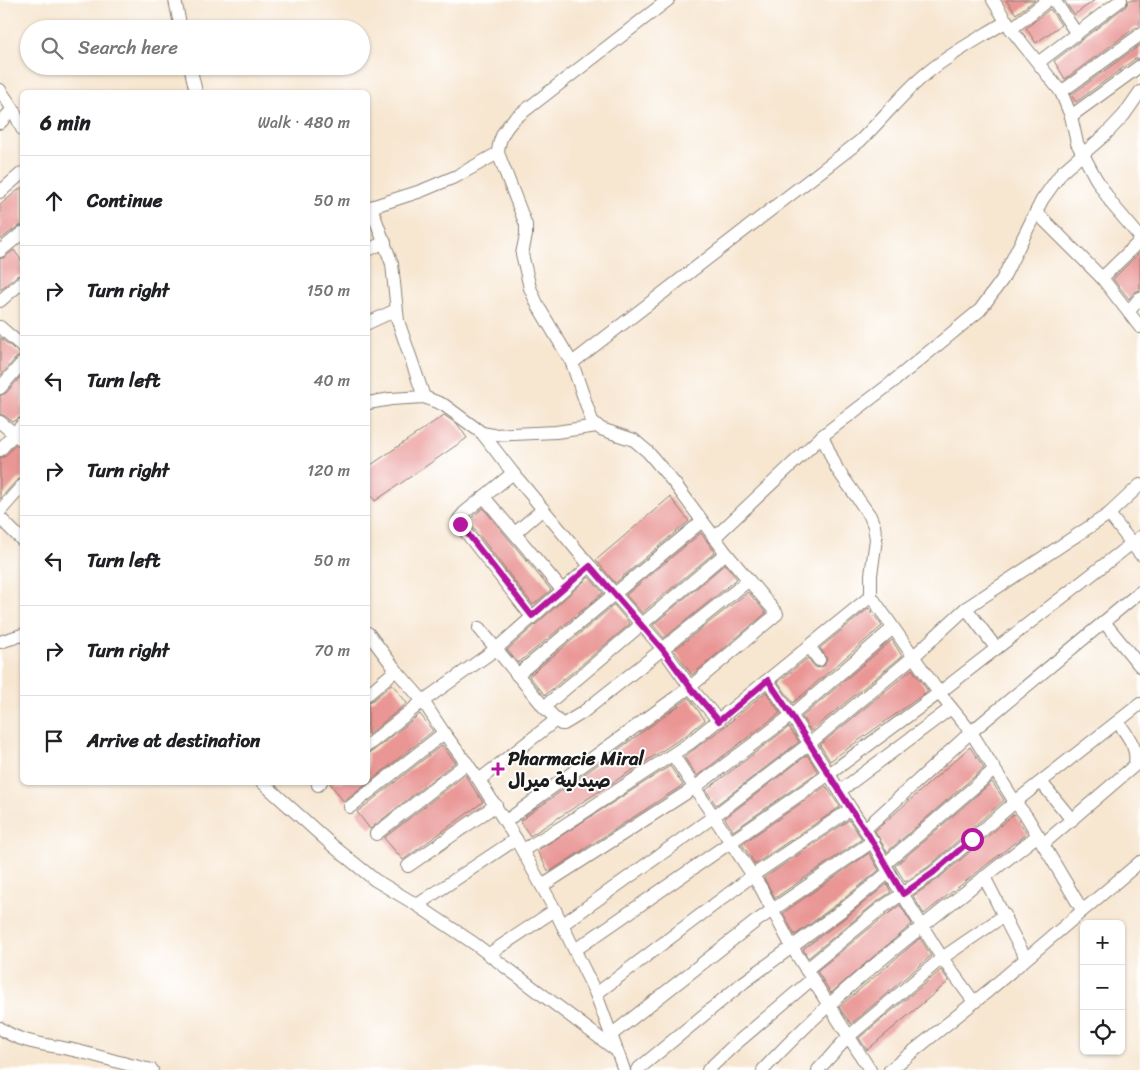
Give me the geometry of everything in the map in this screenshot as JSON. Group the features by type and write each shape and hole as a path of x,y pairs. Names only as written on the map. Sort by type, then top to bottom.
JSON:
{"street":[{"path":"175,0 179,20"},
{"path":"506,821 690,687 777,614 701,522 675,484 641,445 626,437 606,432 597,426 589,414 572,363 538,306 530,288 522,254 526,225 498,153 498,144 502,133 514,119 668,0"},
{"path":"993,0 1009,25 1061,92 1071,116 1075,136 1082,153 1112,204 1140,239 1102,278"},
{"path":"572,363 860,142 909,89 928,72 1048,0"},
{"path":"1054,0 1078,34"},
{"path":"1039,62 1121,0"},
{"path":"1061,92 1140,35"},
{"path":"1071,116 1140,66"},
{"path":"192,75 196,90"},
{"path":"0,90 13,109 20,125"},
{"path":"714,538 822,436 980,310 1002,280 1042,200 1062,172 1106,134 1124,115 1140,92"},
{"path":"0,123 13,109"},
{"path":"370,207 421,191 457,176 498,153"},
{"path":"0,192 20,175"},
{"path":"370,209 385,242 392,264 398,321 424,397"},
{"path":"1036,212 1102,278 1140,326"},
{"path":"0,251 20,235"},
{"path":"370,249 385,242"},
{"path":"0,301 20,284"},
{"path":"1129,312 1140,298"},
{"path":"370,321 396,310"},
{"path":"1,329 20,341"},
{"path":"0,388 20,366"},
{"path":"370,403 424,397 444,405 482,433 590,566 663,650 690,687 719,721"},
{"path":"0,422 20,433 0,450"},
{"path":"482,433 493,435 556,432 597,426"},
{"path":"822,436 837,469 862,504 874,526 876,539 871,575 871,596 939,693 971,732 1015,802 1027,817 1082,910"},
{"path":"513,473 464,513 458,522 532,616"},
{"path":"563,924 713,817 810,744 913,657 966,608 1109,514 1140,485"},
{"path":"0,511 20,488"},
{"path":"484,497 562,590"},
{"path":"515,533 543,509"},
{"path":"575,950 829,774 1137,545 1109,514"},
{"path":"0,518 20,538"},
{"path":"517,675 701,522"},
{"path":"544,707 726,553"},
{"path":"370,743 423,701 496,649 590,566"},
{"path":"479,628 544,707 560,724 564,724 582,713 748,581"},
{"path":"865,829 971,732 1140,592"},
{"path":"523,850 673,755 719,721 871,596"},
{"path":"966,608 996,648"},
{"path":"1104,622 1140,666"},
{"path":"542,886 694,788 792,715 893,628"},
{"path":"0,642 20,636"},
{"path":"809,646 819,660"},
{"path":"372,648 396,670 423,701 506,821 563,924 596,994 624,1070"},
{"path":"370,692 396,670"},
{"path":"768,680 865,829 942,958 974,1002"},
{"path":"708,1070 868,918 933,873 1015,802 1140,704"},
{"path":"840,791 951,708"},
{"path":"479,780 556,720"},
{"path":"762,1070 828,1005 922,926 984,878 1072,820 1131,770 1136,763 1137,755 1134,746 1118,722"},
{"path":"350,807 444,733"},
{"path":"673,755 752,876 792,947 870,1070"},
{"path":"376,834 467,763"},
{"path":"637,1070 744,982 867,891 887,868 994,770"},
{"path":"1041,782 1072,820"},
{"path":"265,785 351,862 375,880 417,905 489,954 617,1051"},
{"path":"408,866 496,805"},
{"path":"596,994 752,876 851,809"},
{"path":"417,905 516,839"},
{"path":"611,1035 704,962 872,841"},
{"path":"890,1070 1140,862"},
{"path":"984,878 1026,958"},
{"path":"489,954 555,910"},
{"path":"818,1070 848,1038 942,958 1005,916"},
{"path":"0,1028 21,1040 72,1049 152,1070"}],"building":[{"path":"1006,0 1035,0 1016,14"},
{"path":"1064,0 1095,0 1074,15"},
{"path":"1129,0 1140,0 1140,27 1135,28 1065,79 1054,61 1126,6"},
{"path":"1050,9 1061,25 1036,43 1026,28"},
{"path":"1140,45 1140,58 1135,59 1076,102 1071,95"},
{"path":"20,189 20,226 0,240 0,205"},
{"path":"14,250 20,258 20,275 0,290 0,259"},
{"path":"1140,252 1140,290 1134,292 1129,299 1113,279"},
{"path":"0,338 20,353 20,356 0,376"},
{"path":"20,377 20,418 13,422 0,414 0,396 6,393"},
{"path":"444,415 458,425 467,438 375,501 370,493 370,466"},
{"path":"15,445 20,447 20,479 0,499 0,458 6,456"},
{"path":"670,497 689,521 615,583 596,560"},
{"path":"483,508 551,590 533,605 468,521"},
{"path":"701,533 715,552 642,613 626,595"},
{"path":"725,564 737,579 664,638 653,625"},
{"path":"589,577 603,593 518,663 507,650"},
{"path":"748,592 766,613 692,675 674,650"},
{"path":"614,605 630,624 545,695 529,676"},
{"path":"869,608 882,626 793,703 778,682 808,658 815,667 824,666 827,659 820,648"},
{"path":"892,640 902,656 811,731 802,717"},
{"path":"912,669 928,691 830,761 820,745"},
{"path":"392,684 407,703 370,733 370,701"},
{"path":"766,692 780,713 697,776 684,757"},
{"path":"689,698 705,720 685,736 530,836 520,821"},
{"path":"420,714 433,731 370,781 370,752"},
{"path":"789,727 799,742 716,805 706,790"},
{"path":"442,745 455,762 370,829 357,812"},
{"path":"970,747 984,768 887,852 875,831"},
{"path":"807,755 818,772 733,831 725,818"},
{"path":"670,766 683,785 549,872 537,851"},
{"path":"465,775 483,802 403,860 384,838"},
{"path":"992,782 1004,800 928,867 905,882 895,866"},
{"path":"331,785 365,785 344,802"},
{"path":"826,786 840,807 755,864 742,844"},
{"path":"1014,814 1027,833 924,914 913,896 938,879"},
{"path":"849,820 862,839 775,898 764,878"},
{"path":"869,853 879,870 795,935 783,913"},
{"path":"887,884 891,892 808,958 803,949"},
{"path":"900,905 912,924 831,993 817,971"},
{"path":"920,938 931,956 851,1024 839,1007"},
{"path":"941,970 949,981 867,1050 859,1038"}],"place":[{"name":"Pharmacie Miral صيدلية ميرال","path":"498,769"}],"route":[{"path":"460,524 532,616 590,566 663,650 690,687 719,721 768,680 868,834 903,894 933,873 972,839"}]}
